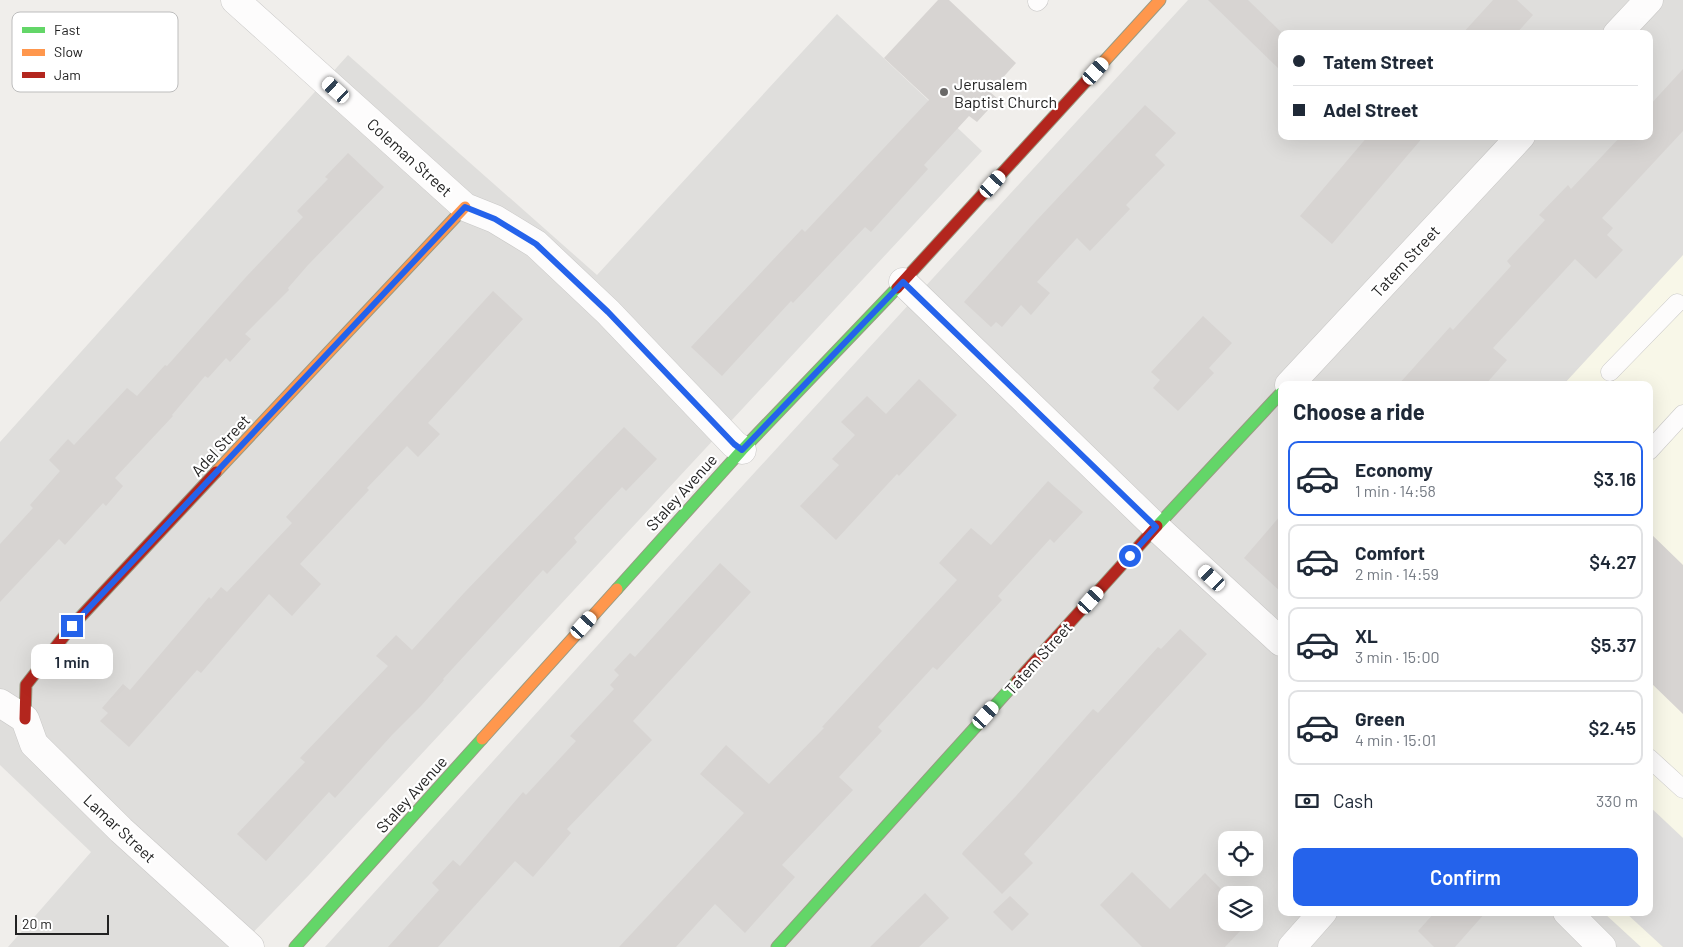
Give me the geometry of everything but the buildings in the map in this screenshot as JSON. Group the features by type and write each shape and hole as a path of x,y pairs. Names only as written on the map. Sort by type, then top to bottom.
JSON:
{"street":[{"name":"Coleman Street","path":"235,0 465,207 495,219 536,244 608,312 734,444 742,450"},
{"name":"Staley Avenue","path":"295,947 742,450 903,282 1160,0"},
{"path":"1621,30 1649,0"},
{"name":"Tatem Street","path":"1293,381 1517,140"},
{"name":"Adel Street","path":"25,719 26,685 72,626 465,207"},
{"path":"903,282 1156,527 1278,639"},
{"name":"Tatem Street","path":"777,947 1156,527 1278,396"},
{"path":"0,703 25,719"},
{"name":"Lamar Street","path":"25,719 34,744 121,830 250,947"},
{"path":"1292,947 1319,916"},
{"path":"1571,916 1602,947"}],"lane":[{"path":"1610,372 1677,303"},
{"path":"1653,446 1683,414"},
{"path":"1653,762 1683,790"}],"shaded area":[{"path":"1188,0 1683,0 1683,947 325,947 701,531"},
{"path":"837,14 982,151 309,875 239,947 8,947 91,852 0,765 0,442 348,55 597,275"},
{"path":"1683,255 1683,947 1641,947 1607,916 1653,916 1653,381 1567,381"},
{"path":"1653,810 1683,838 1683,947 1663,947 1629,916 1653,916"}],"traffic: fast":[{"path":"617,589 742,450 897,288"},
{"path":"1157,526 1278,396"},
{"path":"777,947 1017,681"},
{"path":"295,947 482,739"}],"traffic: slow":[{"path":"1099,67 1160,0"},
{"path":"216,472 465,207"},
{"path":"482,739 617,589"}],"traffic: jam":[{"path":"897,288 1099,67"},
{"path":"25,719 26,685 72,626 216,472"},
{"path":"1017,681 1157,526"}],"place":[{"name":"Jerusalem Baptist Church","path":"944,92"}],"route":[{"path":"72,626 465,207 495,219 536,244 608,312 734,444 742,450 903,282 1156,527 1130,556"}]}
